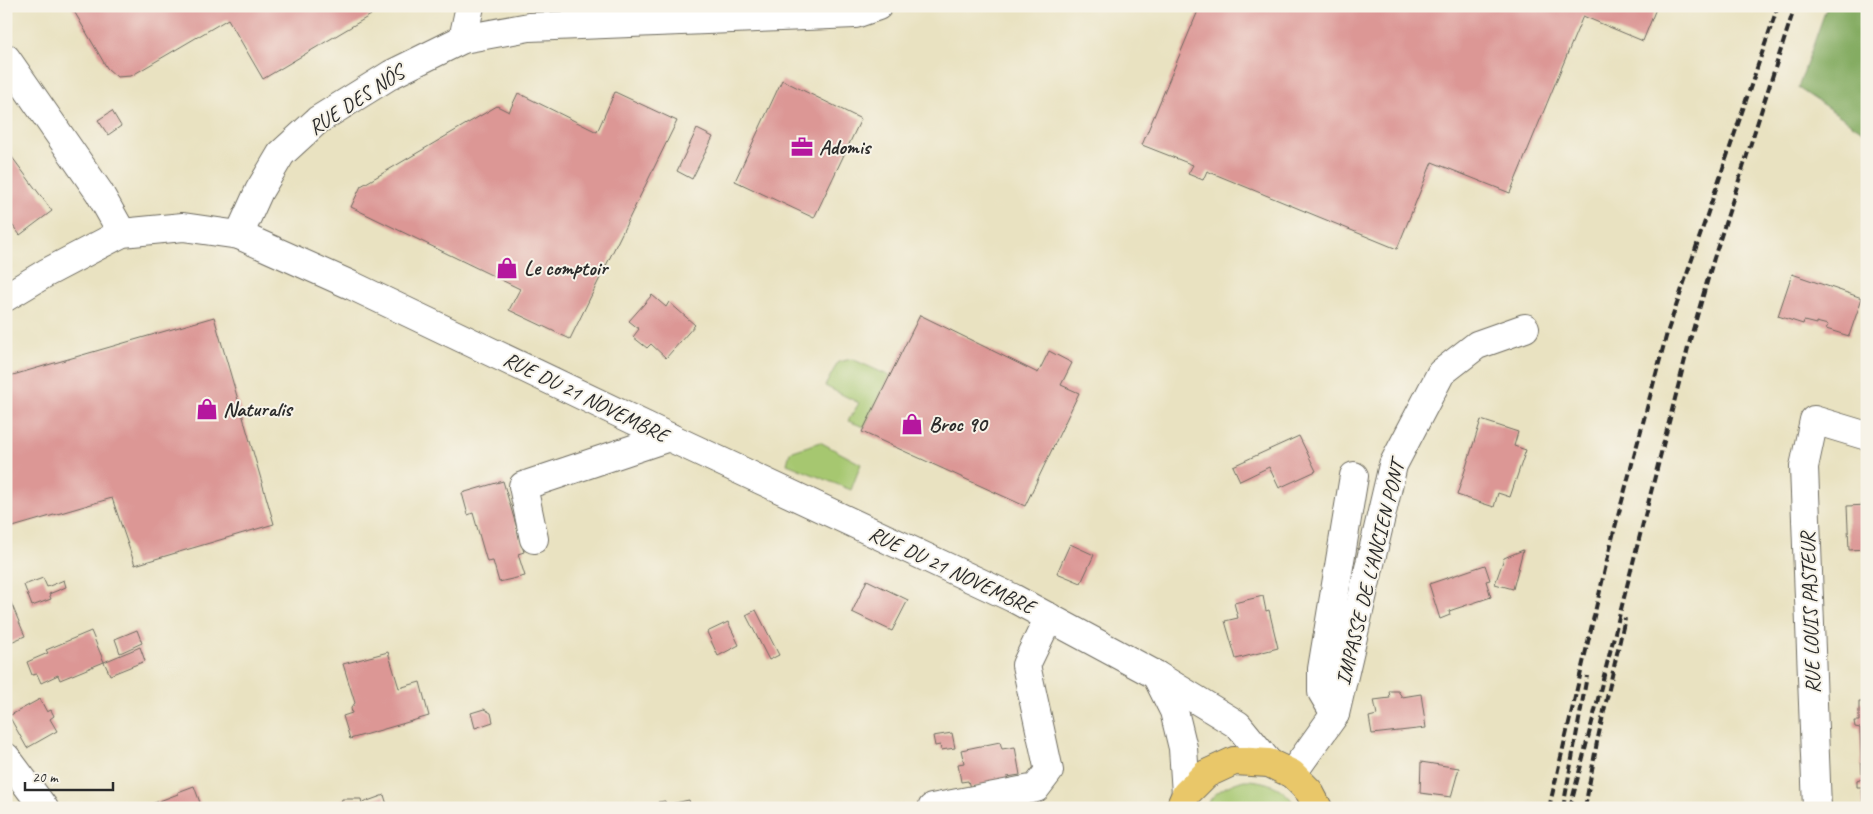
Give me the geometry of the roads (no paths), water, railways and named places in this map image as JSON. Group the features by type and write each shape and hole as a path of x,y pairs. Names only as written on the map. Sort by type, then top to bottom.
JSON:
{"main road":[{"path":"1183,801 1206,774 1234,761 1281,768 1310,791 1318,808"}],"street":[{"path":"463,39 470,6"},
{"name":"RUE DES NÔS","path":"240,234 259,191 282,154 318,120 392,74 463,39 529,27 855,14 878,6"},
{"path":"6,58 99,192 122,233"},
{"name":"RUE DU 21 NOVEMBRE","path":"6,297 46,273 122,233 183,226 240,234 1013,598 1156,674 1238,725 1281,768"},
{"name":"IMPASSE DE L'ANCIEN PONT","path":"1281,768 1335,714 1393,465 1441,373 1477,345 1525,328"},
{"name":"RUE LOUIS PASTEUR","path":"1817,808 1804,467 1814,420 1867,436"},
{"path":"534,539 523,486 669,437"},
{"path":"1335,714 1322,692 1322,669 1354,476"},
{"path":"932,808 1036,788 1049,771 1026,665 1049,617"},
{"path":"1156,674 1174,711 1183,748 1183,801"},
{"path":"6,756 44,808"}],"railway":[{"path":"1549,808 1614,531 1667,333 1778,6"},
{"path":"1570,808 1690,340 1714,258 1795,6"},
{"path":"1585,808 1597,742 1625,618"},
{"path":"1563,808 1587,676"}],"place":[{"name":"Adomis","path":"802,147"},
{"name":"Le comptoir","path":"507,268"},
{"name":"Naturalis","path":"207,409"},
{"name":"Broc 90","path":"912,424"}]}
